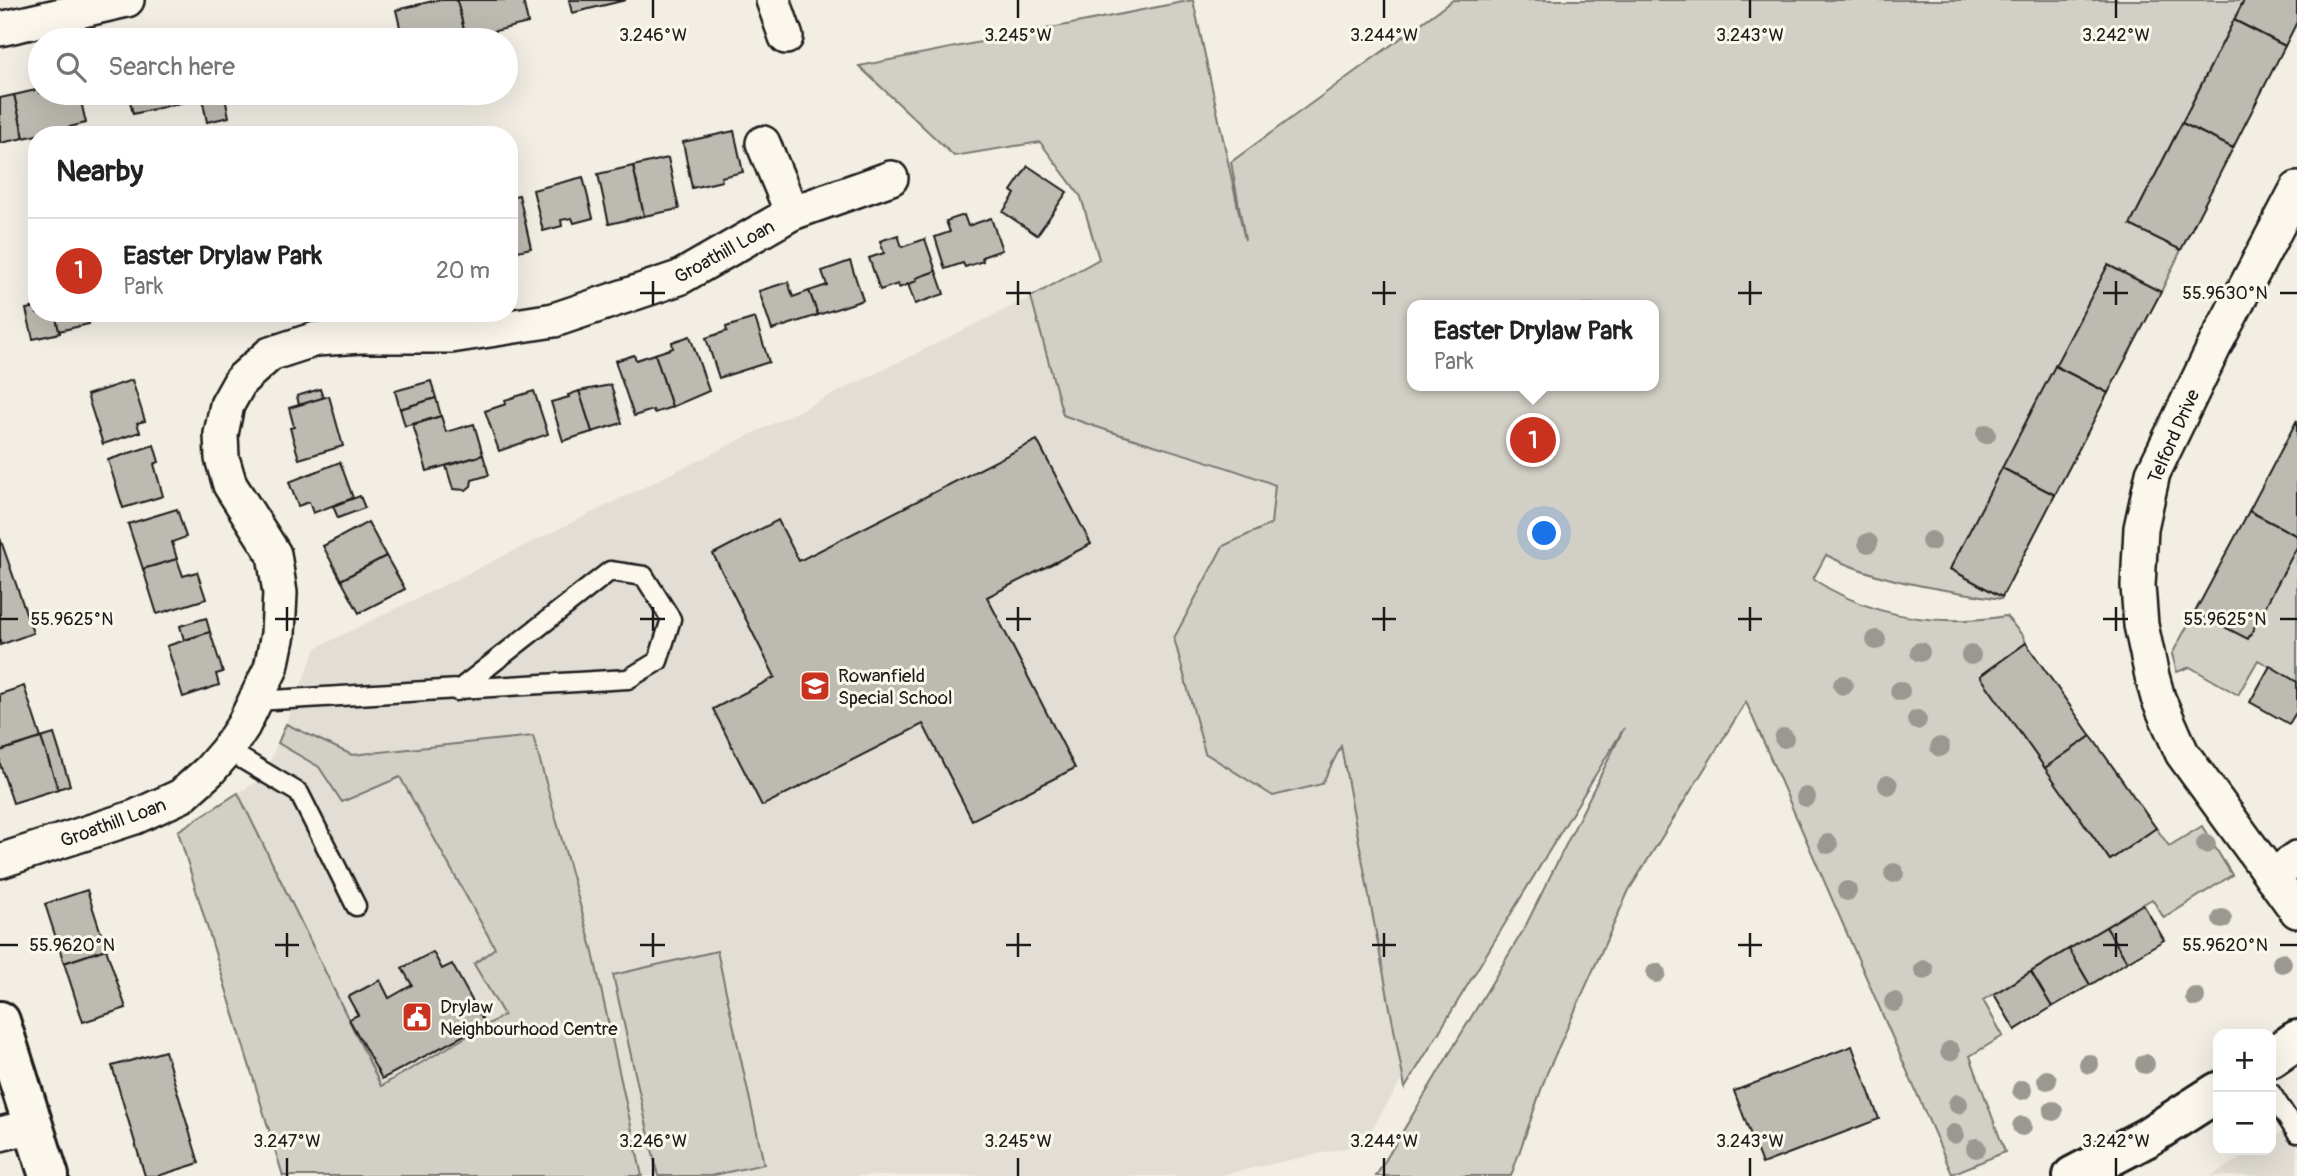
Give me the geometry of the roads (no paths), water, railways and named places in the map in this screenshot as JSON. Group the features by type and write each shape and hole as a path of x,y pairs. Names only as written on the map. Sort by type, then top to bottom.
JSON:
{"main road":[{"path":"0,1021 16,1130 49,1176"},
{"path":"2276,1055 2297,1040"},
{"path":"2073,1176 2146,1138 2213,1095"}],"street":[{"path":"0,29 127,0"},
{"path":"774,0 786,37"},
{"name":"Groathill Loan","path":"763,143 792,213"},
{"name":"Groathill Loan","path":"0,860 135,817 181,796 209,771 227,750 256,701 271,668 278,635 280,593 274,554 230,485 222,458 221,434 227,405 241,380 270,354 316,339 451,336 554,320 679,278 792,213 891,178"},
{"name":"Telford Drive","path":"2297,189 2287,234 2217,341 2153,473 2141,528 2138,586 2145,649 2158,698 2182,753 2285,867 2297,911"}],"lane":[{"path":"256,701 457,691 628,680 658,661 671,619 644,576 610,571 457,691"},
{"path":"227,750 299,793 356,906"},
{"path":"2276,1101 2297,1133"}],"place":[{"name":"Easter Drylaw Park","path":"1533,440"},
{"name":"Rowanfield Special School","path":"815,686"},
{"name":"Drylaw Neighbourhood Centre","path":"417,1017"}]}
